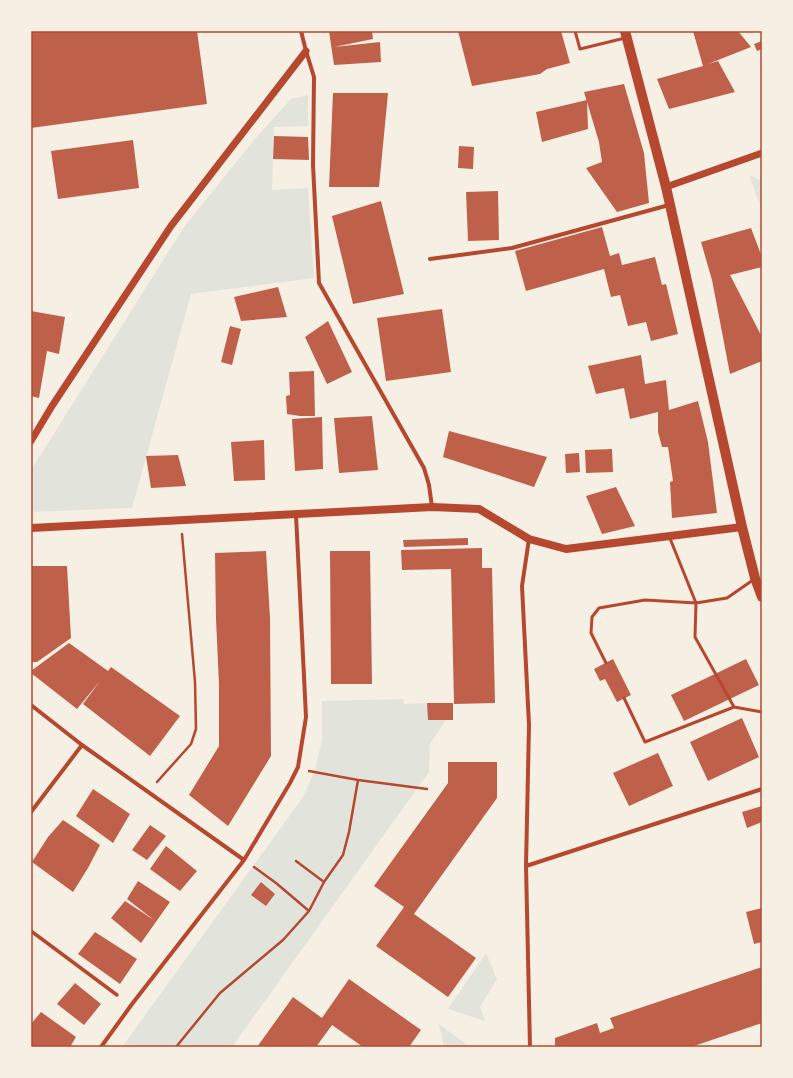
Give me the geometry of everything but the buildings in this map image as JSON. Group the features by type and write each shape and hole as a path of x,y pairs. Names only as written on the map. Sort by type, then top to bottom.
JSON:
{"main road":[{"path":"626,34 666,187 742,527 755,578 762,597"},
{"path":"31,528 432,507 479,509 529,539 566,549 742,527"}],"street":[{"path":"301,31 314,77 313,164 319,283 424,468 429,485 432,507"},
{"path":"31,441 52,406 172,226 306,51"},
{"path":"666,187 762,153"},
{"path":"430,259 512,248 670,205"},
{"path":"101,1047 244,860 298,768 306,717 296,514"},
{"path":"529,539 522,586 529,725 526,866 530,1047"},
{"path":"31,705 82,745 244,860"},
{"path":"31,812 82,745"},
{"path":"526,866 762,789"},
{"path":"31,931 117,995"}],"lane":[{"path":"575,31 580,49 626,34"},
{"path":"669,536 696,603 695,637 734,707"},
{"path":"606,663 591,633 592,617 599,608 645,600 696,603 728,598 755,578"},
{"path":"624,698 645,742 734,707 762,712"}],"path":[{"path":"148,791 191,744 196,729 195,682 181,529"},
{"path":"298,768 358,780 427,789"},
{"path":"176,1047 220,993 284,940 309,911 324,882 343,855 349,832 358,780"},
{"path":"244,860 276,883 309,911"},
{"path":"296,861 324,882"}],"shaded area":[{"path":"308,95 308,126 274,127 272,190 308,188 314,278 191,294 132,508 31,512 31,470 184,227 254,140 291,99"},
{"path":"749,175 762,181 762,210"},
{"path":"403,699 404,704 427,703 428,720 446,720 430,744 429,772 232,1047 122,1047 303,797 315,770 322,740 322,701"},
{"path":"486,953 497,979 480,1007 485,1021 448,1009"},
{"path":"439,1024 470,1047 444,1047"}]}
